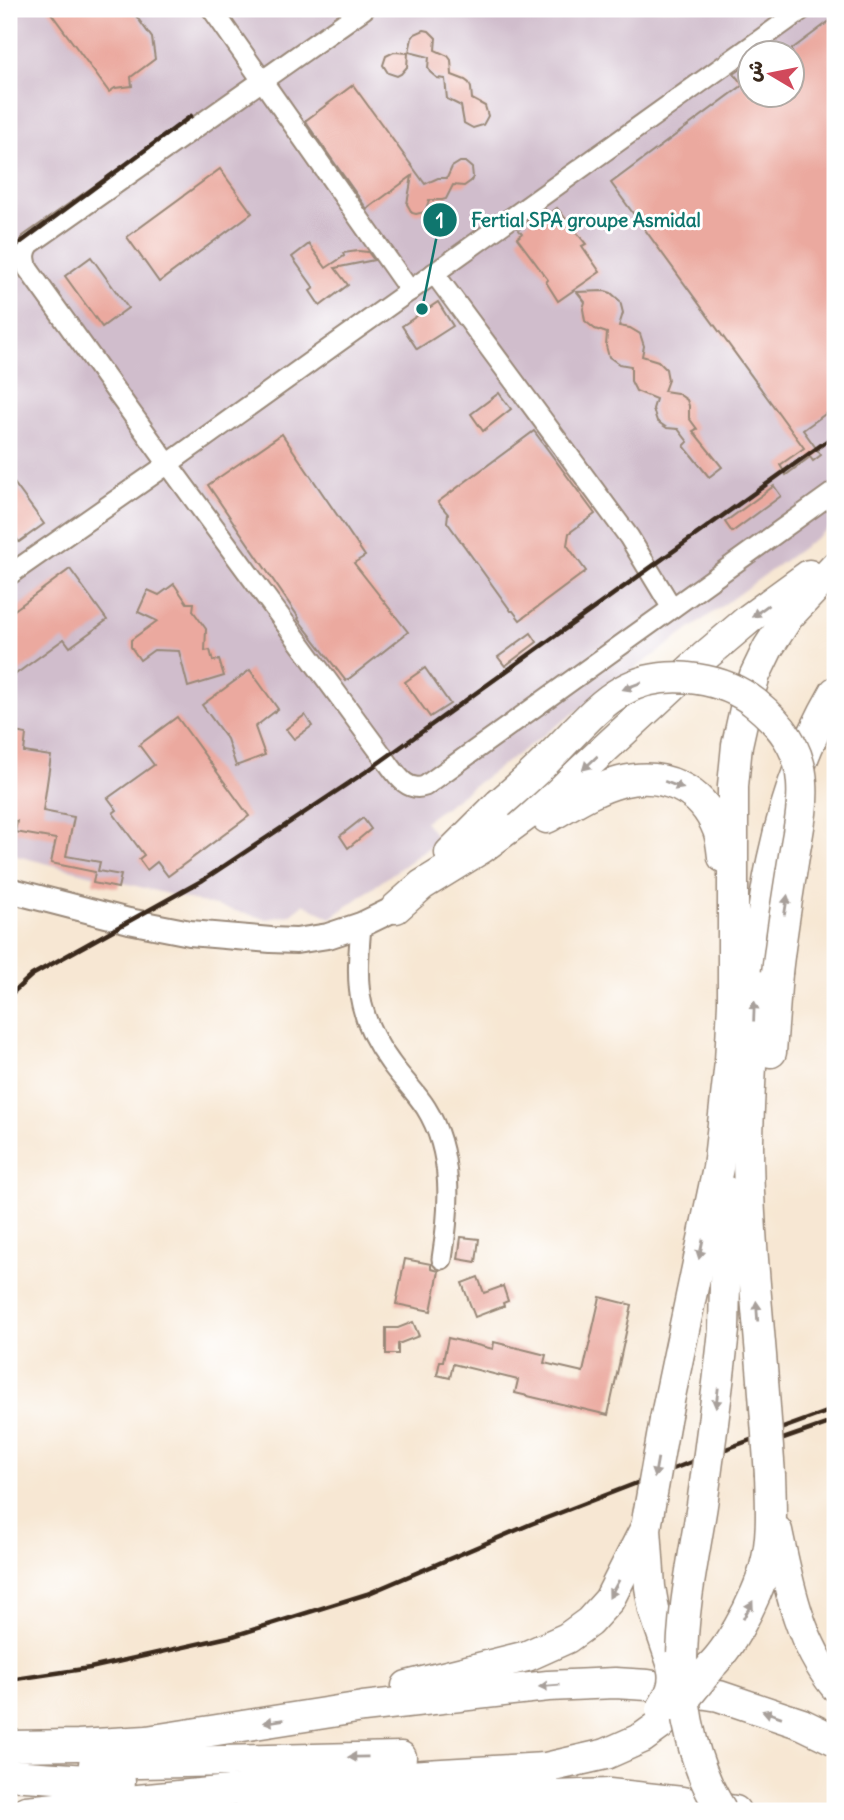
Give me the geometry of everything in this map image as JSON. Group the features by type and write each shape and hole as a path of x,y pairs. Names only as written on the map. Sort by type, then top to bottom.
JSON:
{"highway":[{"path":"422,885 482,848 541,806 750,618 835,557"},
{"path":"722,1811 704,1776 694,1745 685,1705 682,1664 684,1624 724,1330 733,1003 733,786 737,745 755,675 788,617 835,567"},
{"path":"396,908 607,699 636,684 677,676 706,681 750,699 779,723 792,743 802,782 801,808 782,927 769,1065 748,1144"},
{"path":"26,1811 340,1780 565,1765 606,1754 642,1738 660,1725 669,1710 710,1667 738,1628 755,1597 766,1566 771,1507 749,1197 748,1144 754,988 768,878 773,852 810,742 835,692"},
{"path":"396,908 596,791 618,782 640,778 668,781 690,791 706,808 718,831 725,864 733,939"},
{"path":"710,1667 699,1675 685,1675 673,1667 654,1610 650,1587 647,1522 665,1420 718,1168 730,1062"},
{"path":"771,1507 790,1592 803,1632 820,1666 835,1686"},
{"path":"363,1707 409,1685 527,1656 567,1638 589,1622 609,1600 647,1522"},
{"path":"669,1710 669,1697 674,1683 670,1658"},
{"path":"9,1746 147,1741 363,1707 560,1685 615,1683 648,1685 719,1696 802,1724 835,1740"},
{"path":"9,1759 93,1764 552,1754 617,1737 669,1710"},
{"path":"9,1725 217,1729"},
{"path":"9,1775 103,1782 340,1780"},
{"path":"251,1811 415,1801 609,1794 735,1811"}],"main road":[{"path":"9,890 190,933 271,940 296,941 328,936 396,908"}],"lane":[{"path":"212,9 410,291"},
{"path":"363,9 30,244 25,252 25,259 28,269 169,464 403,781 414,788 425,786 835,491"},
{"path":"9,575 169,464 803,9"},
{"path":"434,273 629,537 672,608"},
{"path":"360,925 359,980 362,1004 369,1024 389,1062 426,1108 441,1140 448,1188 447,1228 442,1259"}],"shaded area":[{"path":"9,9 835,9 835,524 425,821 439,840 331,918 304,904 290,915 267,919 9,854"}],"building":[{"path":"48,9 133,9 152,38 155,59 131,77 132,86 115,88 109,92"},
{"path":"835,17 835,407 803,430 821,455 813,461 810,457 786,475 780,465 804,448 611,183 736,90 736,108 806,108 806,39"},
{"path":"424,30 436,38 435,50 451,60 452,75 469,83 472,99 485,106 488,116 483,125 473,128 464,123 461,106 447,99 445,79 437,78 430,72 429,57 409,52 412,38"},
{"path":"394,52 408,53 407,67 397,76 388,73 383,65 386,56"},
{"path":"353,85 425,184 438,178 447,178 452,167 460,162 465,162 472,168 471,181 464,186 453,185 446,199 429,200 425,212 416,214 412,213 407,204 412,176 367,209 305,121"},
{"path":"220,169 252,213 159,282 127,237"},
{"path":"557,208 586,244 582,246 600,272 558,301 546,282 548,280 517,238 522,234 518,229 545,209 549,214"},
{"path":"309,244 326,268 344,256 343,253 368,252 374,260 335,268 348,285 320,306 310,291 314,288 292,257"},
{"path":"91,257 128,308 102,327 65,276"},
{"path":"605,291 620,301 623,313 619,326 640,334 644,346 642,356 658,361 666,369 668,380 664,391 677,393 687,400 689,418 697,429 693,431 722,467 709,477 684,446 688,442 678,429 667,428 657,421 653,409 656,399 636,391 631,381 631,366 619,364 609,357 607,333 595,329 585,321 585,302 577,292"},
{"path":"438,302 453,326 417,349 402,326"},
{"path":"499,393 511,409 483,431 471,414"},
{"path":"534,431 595,514 569,533 567,545 586,571 520,620 447,522 448,514 438,502"},
{"path":"282,434 365,556 354,563 408,632 346,681 298,619 208,485"},
{"path":"9,476 44,524 19,542 9,528"},
{"path":"774,486 781,496 732,532 725,522"},
{"path":"70,569 107,620 70,647 64,639 9,679 9,614"},
{"path":"174,584 187,603 194,603 193,611 206,629 205,651 210,650 213,661 219,660 224,676 188,687 179,651 154,650 140,660 131,647 131,640 157,621 138,612 148,590 159,595"},
{"path":"531,633 537,642 505,666 498,657"},
{"path":"425,668 450,704 430,717 405,682"},
{"path":"250,670 278,709 255,727 265,755 236,766 227,739 202,705"},
{"path":"305,715 312,726 294,739 286,729"},
{"path":"177,717 249,816 168,876 157,862 147,870 139,859 144,855 113,813 117,810 108,798 154,765 139,745"},
{"path":"9,731 26,734 24,752 51,756 43,811 74,817 66,856 100,862 98,871 121,875 118,888 93,883 95,872 51,863 56,839 15,832 17,821 9,820"},
{"path":"363,818 371,829 348,848 340,836"},
{"path":"461,1237 479,1239 476,1262 458,1259"},
{"path":"405,1259 431,1264 431,1269 439,1271 431,1311 396,1304"},
{"path":"478,1277 484,1293 503,1286 508,1301 503,1303 504,1306 475,1317 462,1283"},
{"path":"600,1297 632,1305 608,1415 515,1393 518,1380 453,1364 450,1378 437,1375 448,1338 493,1349 494,1342 546,1355 544,1363 583,1372"},
{"path":"413,1322 419,1336 398,1344 398,1354 386,1354 386,1328 398,1328"}],"railway":[{"path":"9,251 191,116"},
{"path":"9,996 32,975 203,880 370,769 835,435"},
{"path":"9,1680 90,1668 233,1636 367,1594 531,1524 835,1409"},
{"path":"766,1445 835,1421"}],"place":[{"name":"Fertial SPA groupe Asmidal","path":"422,309"}]}
